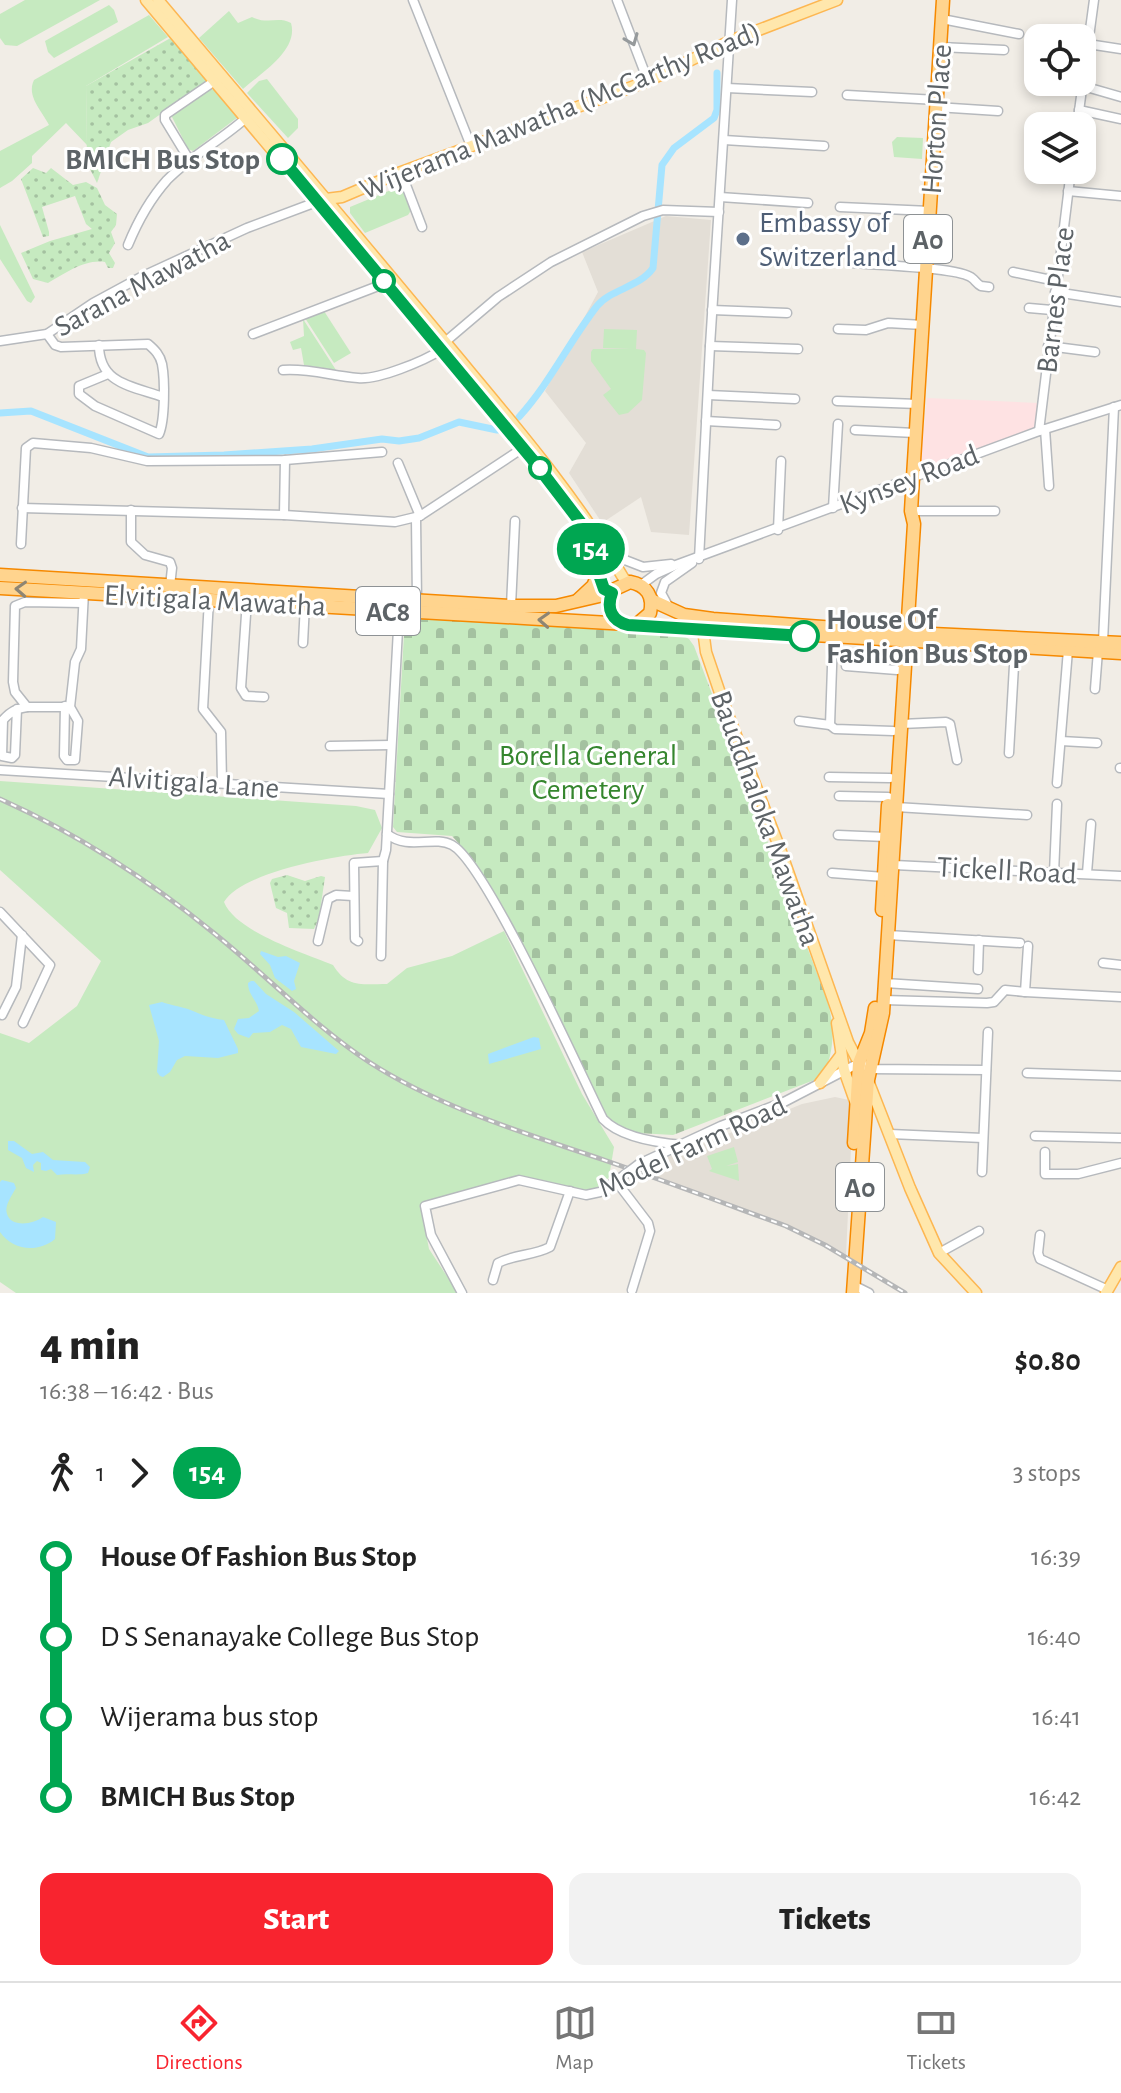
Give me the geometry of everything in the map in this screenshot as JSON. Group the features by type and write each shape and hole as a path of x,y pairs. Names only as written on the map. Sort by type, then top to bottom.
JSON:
{"highway":[{"name":"Horton Place","path":"913,477 943,0"},
{"name":"A0","path":"850,1290 861,1110 874,1018 886,837 892,802 903,637 906,523 911,511 913,477"},
{"path":"576,601 593,586 599,573"},
{"name":"Elvitigala Mawatha","path":"0,575 154,590 209,599 833,638 903,637"},
{"path":"651,600 652,606 646,618 628,624 611,614 609,600 612,593 619,585 636,584 651,600 673,612 713,619 1015,648 1068,650 1121,643"},
{"name":"Elvitigala Mawatha","path":"0,588 84,598 170,586 511,606 556,606 612,593"},
{"path":"903,637 1100,647 1121,653"},
{"name":"A0","path":"861,1110 866,1071 881,1025 884,1000 894,865 890,778 897,727 897,670 903,637"},
{"path":"861,1110 881,1112"}],"main road":[{"path":"146,0 219,78 247,117 322,200 386,283 443,346 581,523 604,589 612,593"},
{"path":"158,0 219,78 565,488 624,579 636,584"},
{"name":"Wijerama Mawatha (McCarthy Road)","path":"322,200 342,197 401,172 648,81 730,41 837,0"},
{"path":"673,612 701,629"},
{"name":"Bauddhaloka Mawatha","path":"701,629 722,699 780,849 835,1006 866,1071 910,1188 939,1253 976,1293"},
{"name":"Bauddhaloka Mawatha","path":"835,1006 844,1070 861,1110"},
{"path":"820,1083 841,1055"},
{"path":"1109,1292 1121,1268"},
{"path":"1109,1292 1121,1282"}],"street":[{"path":"413,0 471,146"},
{"path":"617,0 648,81"},
{"path":"607,553 643,567 699,559 732,0"},
{"path":"1091,24 1094,0"},
{"path":"942,19 1019,34"},
{"path":"1096,45 1121,49"},
{"path":"940,47 1004,50"},
{"path":"190,161 165,115 219,78"},
{"path":"727,88 812,92"},
{"path":"1096,90 1121,97"},
{"path":"847,95 998,111"},
{"path":"1081,96 1079,110 1121,119"},
{"path":"128,245 137,224 167,180 247,117"},
{"path":"724,140 824,146"},
{"path":"401,172 422,227"},
{"name":"Barnes Place","path":"1049,486 1042,430 1048,346 1069,184"},
{"path":"1068,191 1121,196"},
{"path":"720,197 808,203"},
{"name":"Sarana Mawatha","path":"0,341 47,334 93,303 141,277 247,228 322,200"},
{"path":"840,207 930,211"},
{"path":"283,370 300,368 365,378 430,357 498,297 551,262 659,211 719,212"},
{"path":"853,263 926,268 971,276 981,286 989,287"},
{"path":"1013,272 1056,281"},
{"path":"253,334 386,283"},
{"path":"1055,292 1121,302"},
{"path":"1029,308 1052,310"},
{"path":"712,310 787,313"},
{"path":"838,329 866,330 888,323 923,325"},
{"path":"47,334 55,345 61,347 148,344 157,351 162,363 163,397 159,434 95,406 79,394 79,386 83,382 108,374"},
{"path":"99,345 103,370 121,382 163,397"},
{"path":"710,346 798,349"},
{"path":"1048,346 1095,352"},
{"path":"708,395 795,399"},
{"path":"837,401 918,404"},
{"path":"1095,689 1117,406"},
{"name":"Kynsey Road","path":"636,584 913,477 1117,406"},
{"path":"706,421 776,425"},
{"path":"833,508 838,424"},
{"path":"855,430 915,433"},
{"path":"21,544 26,448 33,443 91,448 147,461 285,460 382,452"},
{"path":"22,508 284,515 395,522 418,517 523,448"},
{"path":"284,515 285,460"},
{"path":"778,530 781,461"},
{"path":"398,463 418,517 417,601"},
{"path":"131,510 131,542 145,555 170,562 170,586"},
{"path":"911,511 995,511"},
{"path":"511,606 515,521"},
{"name":"Kynsey Road","path":"651,600 665,582 699,559"},
{"path":"665,582 661,596 673,612"},
{"path":"68,706 22,708 3,720 2,756 12,758 15,755 22,708 13,682 15,606 25,602 84,598 81,649 75,662 68,706 64,756 67,760 75,760 78,721 68,706"},
{"path":"209,599 203,709 221,732 222,783"},
{"path":"247,600 241,688 246,696 264,697"},
{"path":"303,643 305,604"},
{"path":"381,956 383,861 399,611"},
{"path":"832,726 833,638"},
{"path":"1009,753 1015,648"},
{"path":"1057,783 1068,650"},
{"path":"846,666 897,670"},
{"path":"799,721 832,726 897,727 946,722 950,724 957,760"},
{"path":"1061,741 1097,743"},
{"path":"330,746 391,745"},
{"name":"Alvitigala Lane","path":"0,770 389,794"},
{"path":"829,777 890,778"},
{"path":"839,796 1027,815"},
{"path":"1054,873 1057,804"},
{"path":"1087,873 1091,824"},
{"path":"387,834 397,842 451,844 465,856 496,904 603,1119 609,1126 628,1133 684,1145"},
{"path":"838,835 886,837"},
{"path":"358,941 355,939 354,863 383,861"},
{"name":"Tickell Road","path":"894,865 1121,876"},
{"path":"832,873 884,877"},
{"path":"318,941 328,899 336,895 353,896"},
{"path":"0,912 50,965 23,1023"},
{"path":"2,1015 16,987 22,935"},
{"path":"888,935 1024,945 1025,992"},
{"path":"978,970 979,940"},
{"path":"1103,963 1121,965"},
{"path":"885,983 978,989"},
{"path":"884,1000 987,1003 994,1002 1005,990 1121,997"},
{"path":"982,1172 988,1032"},
{"name":"Model Farm Road","path":"462,1293 431,1235 425,1206 519,1180 586,1195 600,1192 639,1164 721,1126 784,1102 844,1070 866,1071"},
{"path":"866,1071 986,1070"},
{"path":"1027,1073 1121,1076"},
{"path":"890,1134 983,1138"},
{"path":"1035,1136 1121,1138"},
{"path":"1045,1152 1045,1174 1078,1174 1121,1163"},
{"path":"618,1180 648,1223 650,1231 632,1290"},
{"path":"493,1280 498,1263 512,1256 536,1254 550,1247 570,1191"},
{"path":"939,1253 979,1231"},
{"path":"1040,1235 1040,1259 1109,1292"},
{"path":"850,1290 869,1293"}],"shaded area":[{"path":"666,216 711,220 689,535 651,532 641,497 602,523 569,473 586,443 545,391 598,292 582,252"},
{"path":"927,398 1038,403 1035,428 920,469"},
{"path":"835,1097 849,1100 853,1106 846,1255 795,1228 663,1181 644,1167 802,1104"}],"green space":[{"path":"25,0 100,0 17,46 5,45 0,38 0,14"},
{"path":"109,5 118,22 54,58 48,52 45,41"},
{"path":"229,11 238,23 252,17 291,23 292,33 284,52 243,89 199,38"},
{"path":"149,15 168,37 86,86 87,145 66,123 32,156 32,163 0,188 0,151 49,125 33,98 34,80"},
{"path":"174,36 210,79 148,123 128,130 111,142 97,183 87,163 86,86"},
{"path":"267,79 298,119 298,128 288,138 247,93 259,81"},
{"path":"209,89 217,90 238,117 193,151 188,149 171,115"},
{"path":"897,137 923,138 922,159 894,157 892,142"},
{"path":"33,168 46,173 51,168 73,185 86,182 97,188 105,205 117,214 116,225 111,232 115,243 109,253 115,263 113,268 108,268 105,262 97,262 75,268 48,283 33,279 21,253 92,229 86,224 75,196 42,207 49,232 49,236 43,237 21,179"},
{"path":"403,185 412,209 408,215 365,233 350,213 350,207"},
{"path":"0,225 35,297 31,303 0,259"},
{"path":"324,311 351,353 334,363 305,318"},
{"path":"303,319 336,370 304,365 301,348 293,350 290,342 304,336"},
{"path":"604,329 637,330 636,349 646,353 642,400 628,413 619,415 603,395 611,389 591,361 591,352 593,349 632,349 603,348"},
{"name":"Borella General Cemetery","path":"405,617 682,635 689,639 827,1000 832,1039 822,1077 673,1135 638,1133 613,1124 605,1116 472,858 452,836 397,832 393,827"},
{"path":"0,781 356,806 375,810 382,828 368,853 312,862 269,874 234,891 224,902 231,913 256,932 333,965 344,978 363,984 387,984 407,968 452,956 504,931 582,1094 614,1147 609,1177 600,1189 582,1190 529,1178 421,1207 429,1249 458,1293 16,1293 0,1282 0,1033 29,1043 77,1006 101,961 0,870"},
{"path":"287,875 305,881 325,877 319,918 314,929 289,928 287,913 276,908 270,883 272,879"},
{"path":"734,1147 738,1162 726,1166 738,1164 739,1181 709,1171 712,1169 707,1156"}],"water":[{"path":"261,951 278,957 286,956 300,963 294,981 296,989 292,991 275,978"},
{"path":"251,981 294,1012 339,1051 336,1054 301,1047 291,1029 282,1025 270,1032 253,1033 249,1038 238,1034 234,1029 238,1019 249,1018 259,1011 248,987"},
{"path":"162,1002 224,1020 238,1053 218,1058 185,1056 177,1060 170,1072 160,1076 157,1072 159,1041 149,1005"},
{"path":"534,1037 539,1038 541,1049 489,1064 488,1054"},
{"path":"8,1141 14,1141 32,1154 43,1152 53,1160 85,1162 90,1167 88,1173 57,1175 51,1169 41,1170 41,1163 37,1161 33,1165 34,1172 26,1168 22,1158 8,1150"},
{"path":"2,1180 14,1183 16,1188 7,1208 9,1218 18,1223 43,1217 56,1222 55,1239 41,1246 26,1248 5,1238 0,1232"}],"waterway":[{"path":"519,417 597,306 641,280 653,268 662,165 674,148 714,118 717,110 717,73"},
{"path":"0,413 31,411 148,457 312,449 382,439 399,441 419,438 459,422 497,430"}],"railway":[{"path":"0,799 85,843 165,895 329,1032 396,1078 484,1118 786,1226 825,1245 905,1293"}],"bus line":[{"name":"154","path":"282,159 532,459 581,523 604,589 612,593 609,607 616,620 628,625 804,636"}],"place":[{"name":"BMICH Bus Stop","path":"282,159"},
{"name":"Embassy of Switzerland","path":"743,239"},
{"name":"House Of Fashion Bus Stop","path":"804,636"}]}
